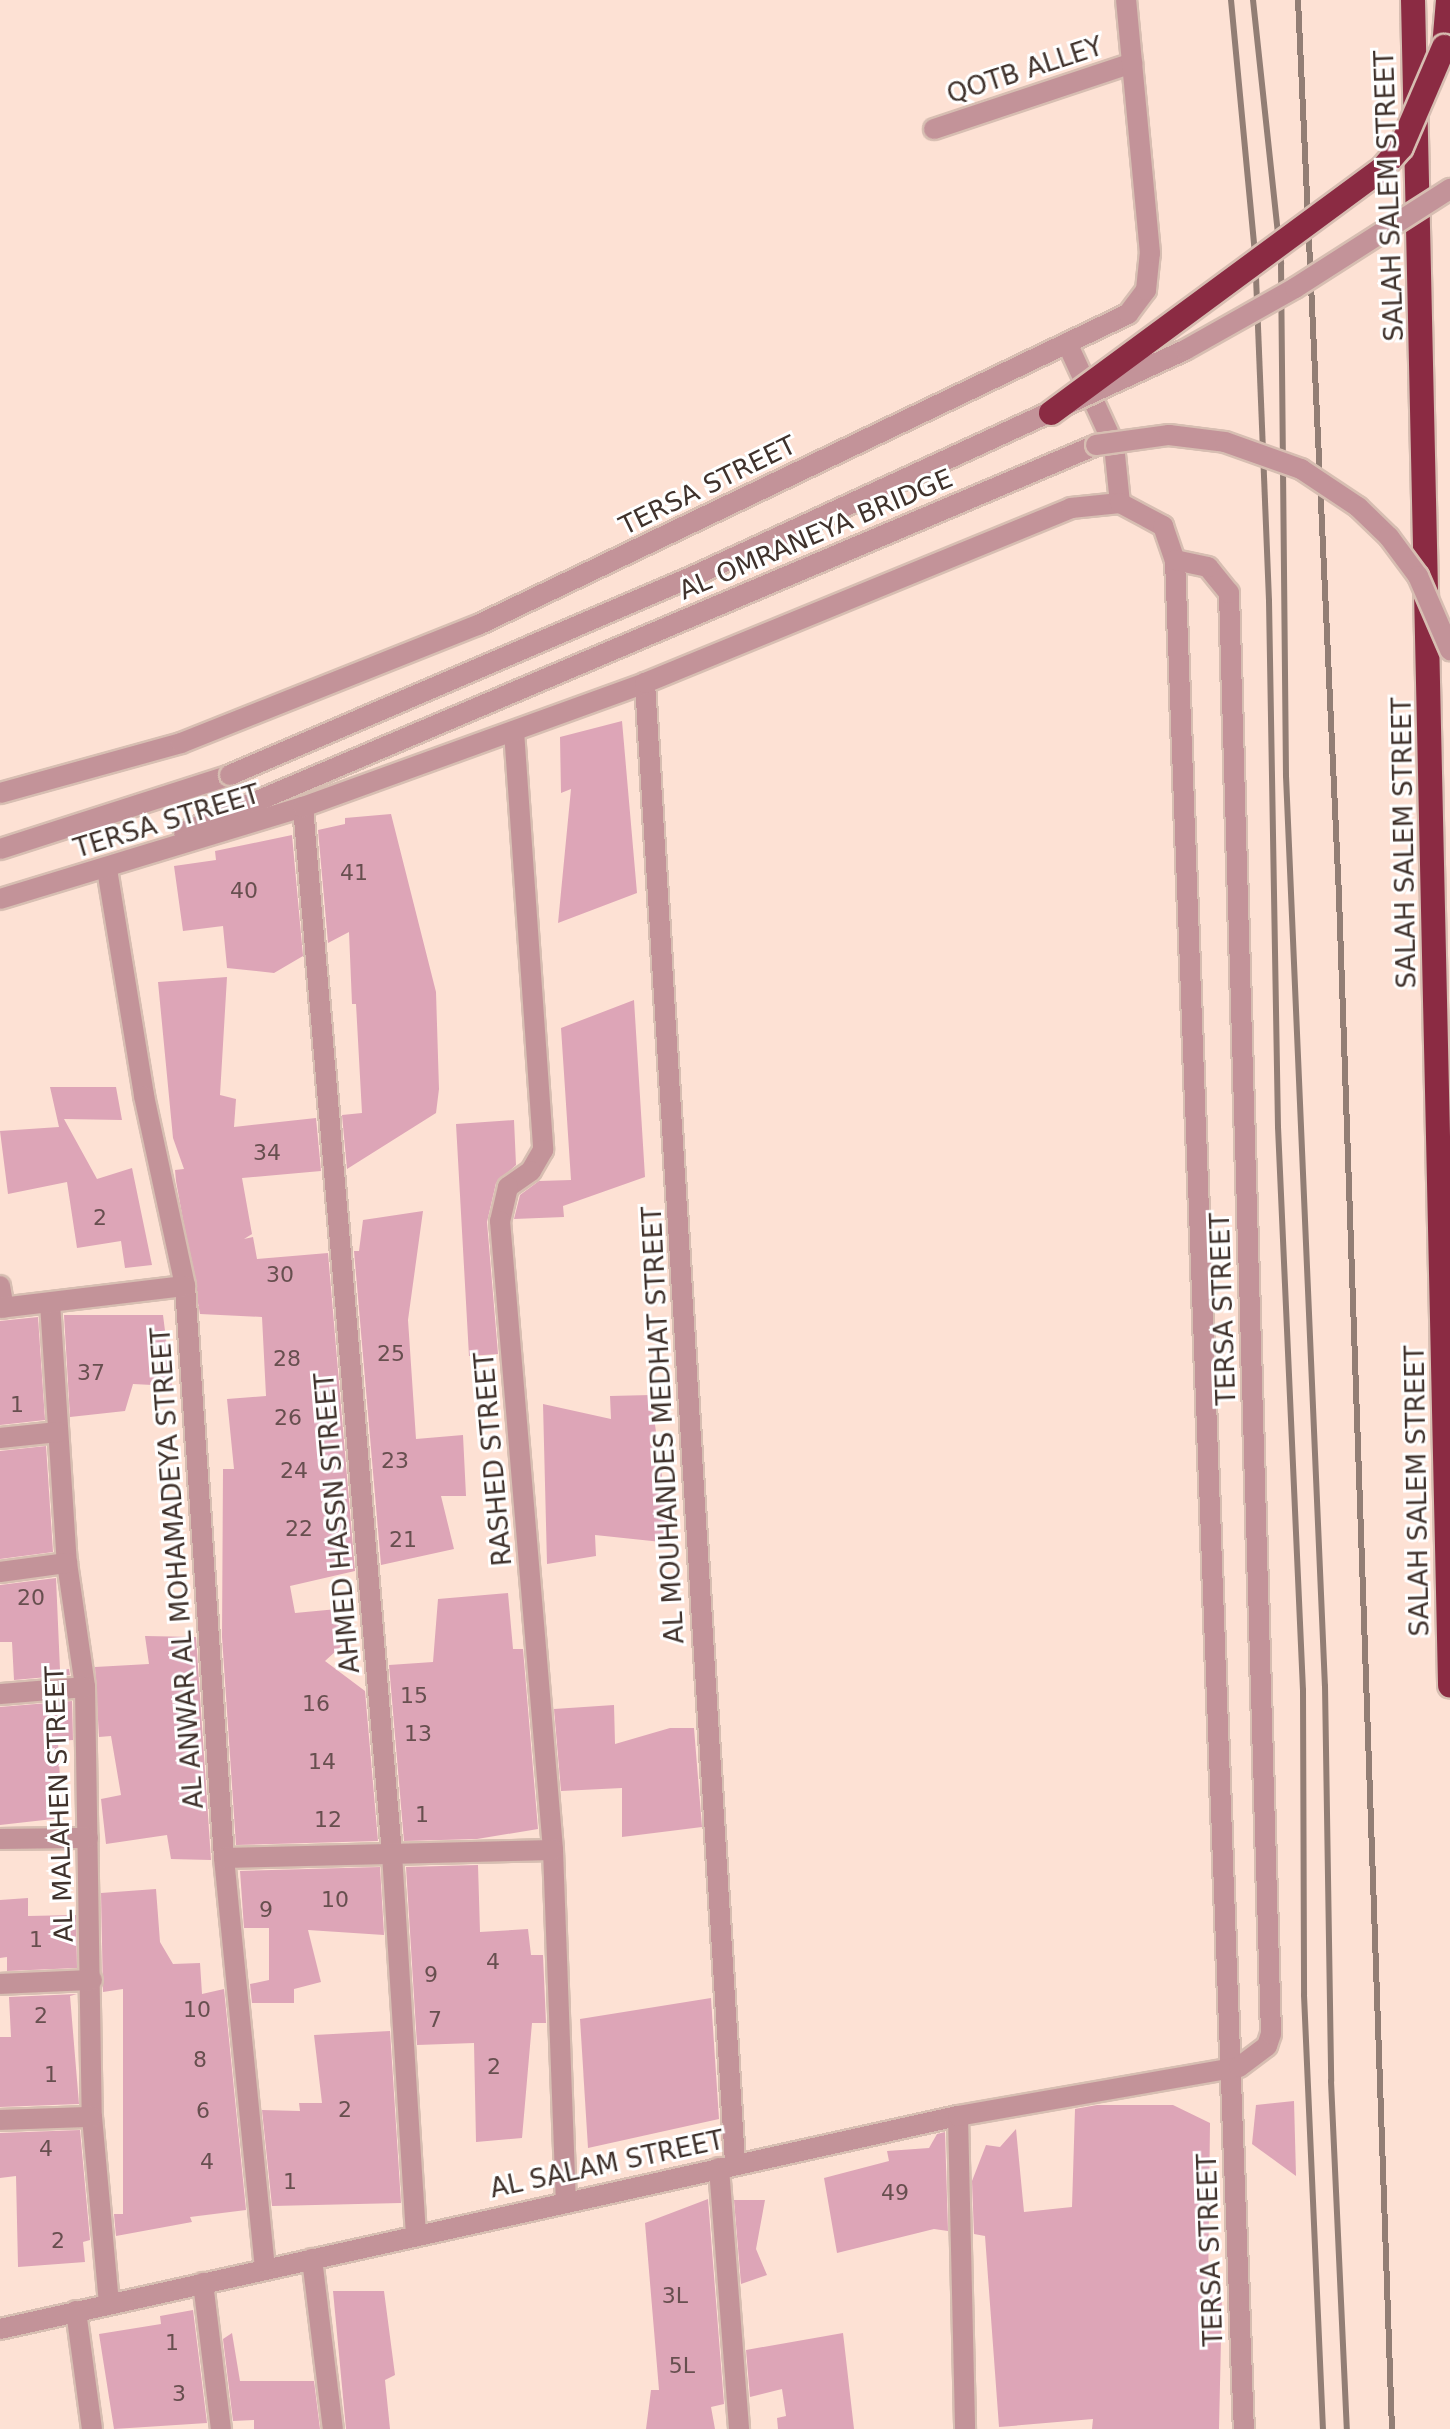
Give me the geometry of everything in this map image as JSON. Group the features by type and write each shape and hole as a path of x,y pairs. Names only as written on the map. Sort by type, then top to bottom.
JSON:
{"highway":[{"name":"SALAH SALEM STREET","path":"1413,0 1450,1686"},
{"path":"1051,413 1381,170 1401,147 1444,47 1448,0"},
{"path":"1427,530 1450,544"},
{"path":"1428,607 1450,589"}],"street":[{"name":"TERSA STREET","path":"0,793 181,743 478,625 1128,314 1146,290 1150,253 1126,0"},
{"name":"QOTB ALLEY","path":"934,129 1132,63"},
{"name":"AL OMRANEYA BRIDGE","path":"0,849 230,775 698,574 1185,350 1295,288 1450,189"},
{"path":"1067,343 1114,445 1120,503"},
{"name":"AL OMRANEYA BRIDGE","path":"142,855 213,818 1096,445 1169,435 1225,442 1301,469 1358,507 1389,537 1418,576 1450,650"},
{"name":"TERSA STREET","path":"0,899 303,807 514,731 645,683 1071,508 1120,503 1163,526 1175,560 1244,2429"},
{"name":"TERSA STREET","path":"1175,560 1208,567 1221,578 1230,609 1271,2034 1260,2055 1229,2068"},
{"name":"AL MOUHANDES MEDHAT STREET","path":"645,683 739,2429"},
{"name":"RASHED STREET","path":"514,731 543,1150 531,1171 508,1187 500,1221 553,1850 566,2202"},
{"name":"AHMED HASSN STREET","path":"303,807 392,1854 416,2236"},
{"name":"AL ANWAR AL MOHAMADEYA STREET","path":"107,869 144,1096 185,1286 224,1858 265,2269"},
{"path":"0,1286 2,1308 185,1286"},
{"name":"AL MALAHEN STREET","path":"50,1303 67,1563 85,1687 92,2117 109,2304"},
{"path":"0,1438 58,1432"},
{"path":"0,1572 67,1563"},
{"path":"0,1694 85,1687"},
{"path":"0,1839 88,1838"},
{"path":"224,1858 553,1850"},
{"path":"0,1984 92,1980"},
{"name":"AL SALAM STREET","path":"0,2329 958,2116 1229,2068"},
{"path":"958,2116 965,2429"},
{"path":"0,2120 92,2117"},
{"path":"312,2259 333,2429"},
{"path":"203,2283 221,2429"},
{"path":"76,2311 92,2429"}],"building":[{"path":"622,721 637,893 558,923 571,789 561,793 560,737"},
{"path":"391,814 436,992 439,1089 436,1113 347,1169 342,1115 362,1113 356,1004 352,1004 349,932 328,943 318,830 345,824 345,818"},
{"path":"292,835 303,956 274,973 227,968 223,926 183,931 174,866 216,860 215,851"},
{"path":"227,977 220,1095 236,1099 234,1127 316,1118 321,1171 242,1178 252,1234 244,1239 253,1237 257,1259 328,1253 355,1571 290,1586 295,1613 348,1608 349,1639 325,1661 365,1691 378,1841 236,1845 222,1637 223,1469 234,1469 227,1399 266,1396 262,1317 200,1314 176,1181 175,1170 184,1169 173,1138 158,982"},
{"path":"634,1000 645,1177 563,1206 564,1217 514,1219 520,1195 539,1181 571,1180 561,1028"},
{"path":"50,1087 116,1087 122,1120 64,1119 97,1179 132,1168 152,1265 125,1268 121,1241 77,1248 67,1182 8,1194 0,1131 59,1127"},
{"path":"514,1120 516,1165 496,1183 487,1222 498,1354 469,1356 456,1124"},
{"path":"423,1211 408,1320 416,1439 463,1435 466,1496 441,1496 454,1549 381,1565 354,1251 359,1251 363,1220"},
{"path":"64,1315 163,1315 172,1386 133,1384 125,1411 70,1417"},
{"path":"38,1317 45,1420 0,1425 0,1321"},
{"path":"651,1395 671,1543 595,1535 596,1556 547,1564 543,1404 611,1419 610,1396"},
{"path":"46,1446 53,1552 0,1559 0,1451"},
{"path":"56,1578 60,1670 69,1669 70,1675 14,1680 12,1642 0,1642 0,1585"},
{"path":"508,1593 513,1649 523,1649 538,1829 477,1839 404,1841 389,1665 433,1662 438,1599"},
{"path":"145,1636 196,1637 211,1860 171,1859 167,1835 106,1844 101,1799 121,1795 111,1736 99,1737 95,1667 149,1664"},
{"path":"72,1701 73,1740 58,1741 62,1818 0,1825 0,1707"},
{"path":"614,1705 615,1744 670,1728 694,1728 702,1827 622,1837 622,1788 561,1791 554,1709"},
{"path":"478,1865 480,1932 528,1929 531,1955 543,1955 546,2023 532,2023 522,2138 476,2142 474,2043 417,2045 406,1867"},
{"path":"380,1867 384,1935 308,1930 321,1982 294,1989 294,2003 252,2003 250,1984 269,1980 269,1928 244,1928 240,1871"},
{"path":"156,1889 160,1942 173,1964 200,1963 202,1994 224,1989 246,2210 190,2217 192,2222 116,2236 114,2214 123,2214 123,1989 103,1992 101,1893"},
{"path":"28,1898 28,1916 76,1915 77,1968 7,1971 7,1957 0,1958 0,1900"},
{"path":"77,1994 70,1996 79,2104 0,2107 0,2037 11,2037 9,1997"},
{"path":"711,1998 719,2119 588,2148 580,2019"},
{"path":"390,2031 401,2203 272,2206 262,2110 300,2111 299,2103 322,2103 314,2035"},
{"path":"1294,2101 1296,2176 1252,2144 1256,2105"},
{"path":"1097,2105 1173,2105 1210,2123 1208,2295 1222,2294 1219,2429 1092,2429 1093,2419 999,2427 985,2236 974,2234 972,2181 986,2145 1000,2147 1016,2129 1024,2212 1072,2207 1075,2109"},
{"path":"80,2130 90,2240 83,2242 85,2262 18,2267 16,2176 0,2178 0,2133"},
{"path":"945,2132 948,2231 934,2229 837,2253 824,2178 889,2161 887,2151 929,2148 937,2134"},
{"path":"708,2199 724,2404 711,2407 715,2429 646,2429 651,2390 659,2390 645,2223"},
{"path":"734,2200 765,2200 756,2249 767,2275 741,2284"},
{"path":"333,2291 384,2291 395,2375 385,2380 390,2429 346,2429"},
{"path":"193,2310 207,2423 114,2429 99,2334 161,2324 160,2316"},
{"path":"232,2333 240,2381 314,2381 320,2429 254,2429 254,2420 233,2421 223,2339"},
{"path":"843,2333 854,2429 778,2429 777,2418 786,2416 782,2389 750,2397 746,2350"}],"railway":[{"path":"1231,0 1255,252 1269,601 1278,1127 1303,1690 1304,1995 1323,2429"},
{"path":"1253,0 1281,264 1286,776 1325,1686 1331,2081 1347,2429"},
{"path":"1298,0 1339,897 1392,2429"}]}
